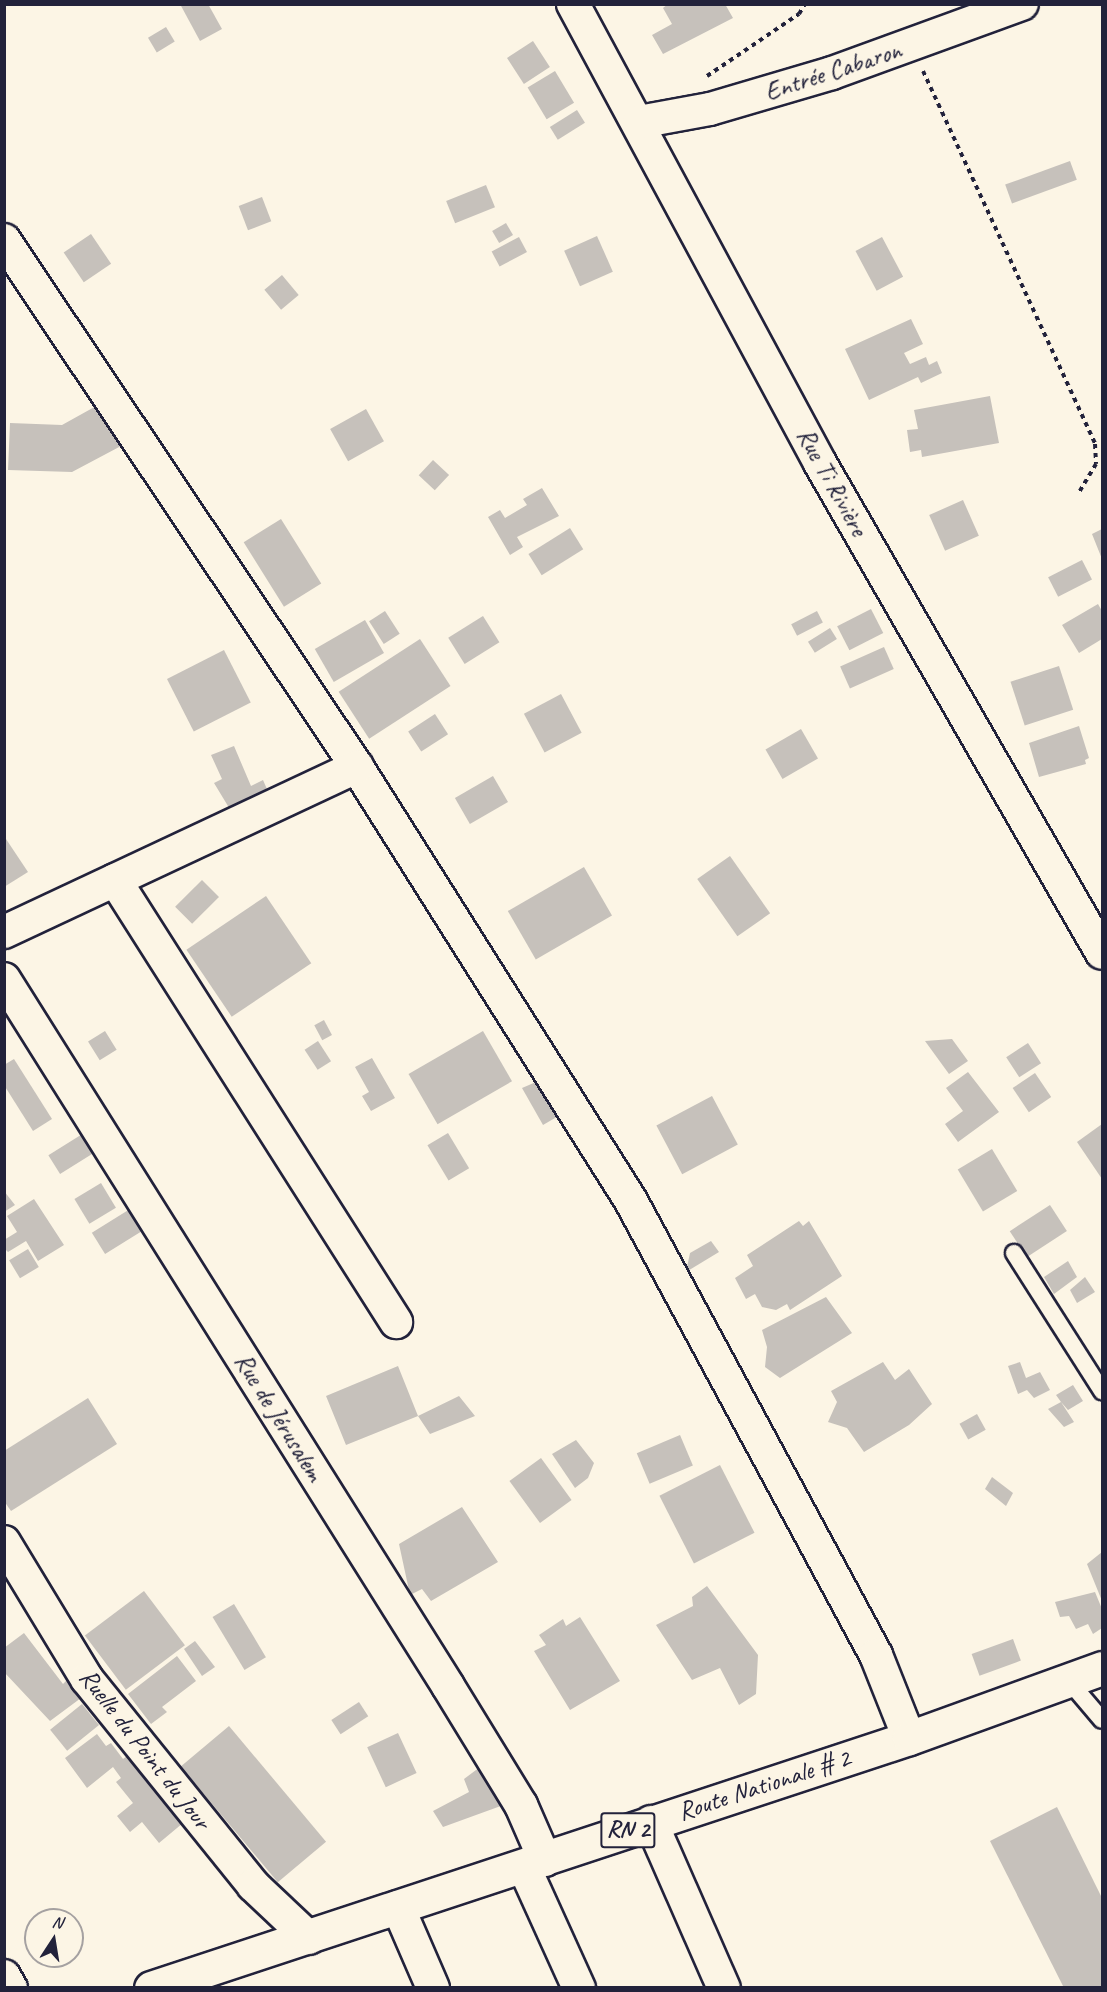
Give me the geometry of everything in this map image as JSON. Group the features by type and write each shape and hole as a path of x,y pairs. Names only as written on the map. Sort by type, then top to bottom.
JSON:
{"main road":[{"name":"Route Nationale # 2","path":"151,1988 309,1938 651,1822 909,1738 1102,1668"}],"street":[{"name":"Rue Ti Rivière","path":"573,4 639,122 820,463 1102,953"},
{"name":"Entrée Cabaron","path":"639,122 710,109 912,45 1022,4"},
{"path":"4,240 357,766 631,1201 876,1655 909,1738"},
{"path":"4,933 357,766"},
{"path":"115,880 396,1322"},
{"name":"Rue de Jérusalem","path":"4,979 521,1805 534,1863 579,1988"},
{"name":"Ruelle du Point du Jour","path":"4,1542 87,1679 253,1885 309,1938"},
{"path":"651,1822 724,1988"},
{"path":"398,1908 433,1988"},
{"path":"4,1976 11,1988"}],"lane":[{"path":"1014,1253 1102,1391"},
{"path":"1068,1680 1102,1719"}],"path":[{"path":"705,78 800,14 805,4"},
{"path":"912,45 1095,444 1096,464 1078,494"}],"building":[{"path":"180,4 208,4 222,29 200,41"},
{"path":"668,4 725,4 733,18 663,54 652,35 672,24 663,8"},
{"path":"166,27 175,42 157,52 148,38"},
{"path":"533,41 550,67 524,84 507,58"},
{"path":"555,71 574,103 547,119 528,87"},
{"path":"577,110 585,123 558,140 550,127"},
{"path":"1070,161 1077,180 1012,203 1005,185"},
{"path":"486,185 495,207 455,223 446,201"},
{"path":"262,197 271,221 248,230 239,206"},
{"path":"506,223 513,235 499,243 492,231"},
{"path":"91,234 111,264 84,282 64,252"},
{"path":"597,236 613,272 580,286 564,251"},
{"path":"519,237 527,252 500,267 492,252"},
{"path":"882,237 903,277 877,291 856,251"},
{"path":"282,275 299,295 281,310 264,290"},
{"path":"911,319 923,344 904,353 910,364 926,357 929,365 937,361 942,373 921,383 918,377 869,400 845,349"},
{"path":"990,396 999,443 922,457 921,450 910,452 907,430 918,429 914,410"},
{"path":"98,405 121,446 72,472 8,470 10,423 62,425"},
{"path":"366,409 384,441 348,461 330,429"},
{"path":"433,460 449,475 435,490 419,475"},
{"path":"542,488 559,516 517,537 523,547 510,555 488,517 500,510 505,518 527,505 523,499"},
{"path":"963,500 979,536 945,551 929,515"},
{"path":"281,519 321,583 284,607 244,542"},
{"path":"570,528 583,549 542,575 528,554"},
{"path":"1102,529 1102,559 1092,534"},
{"path":"1082,560 1092,580 1058,597 1048,577"},
{"path":"1098,604 1102,611 1102,639 1079,653 1062,625"},
{"path":"871,609 883,633 849,650 837,626"},
{"path":"385,611 400,634 384,644 369,621"},
{"path":"817,611 823,623 797,636 791,624"},
{"path":"483,616 499,642 465,664 448,638"},
{"path":"365,620 384,653 334,682 315,649"},
{"path":"830,628 837,639 815,653 808,642"},
{"path":"420,639 450,686 369,739 339,692"},
{"path":"884,647 894,669 850,688 840,667"},
{"path":"224,650 251,703 194,732 167,679"},
{"path":"1059,666 1073,710 1025,726 1010,682"},
{"path":"561,694 582,733 545,753 524,714"},
{"path":"435,714 448,734 421,752 408,731"},
{"path":"1079,726 1089,758 1085,760 1086,764 1039,777 1029,743"},
{"path":"801,729 818,758 782,779 765,750"},
{"path":"234,746 251,786 263,780 270,796 231,811 214,783 222,779 211,755"},
{"path":"493,776 508,802 470,824 455,798"},
{"path":"4,836 28,872 4,887"},
{"path":"730,856 770,913 737,936 697,879"},
{"path":"584,867 612,915 536,959 508,911"},
{"path":"202,880 219,897 192,924 175,907"},
{"path":"266,896 311,963 232,1017 186,950"},
{"path":"324,1020 332,1035 322,1040 314,1025"},
{"path":"105,1031 117,1050 100,1060 88,1042"},
{"path":"483,1031 512,1081 438,1124 409,1074"},
{"path":"952,1039 968,1061 949,1074 925,1041"},
{"path":"318,1041 331,1061 318,1070 305,1050"},
{"path":"1028,1043 1041,1063 1019,1077 1006,1057"},
{"path":"372,1058 395,1098 371,1111 362,1096 369,1092 355,1067"},
{"path":"14,1059 52,1119 33,1131 4,1085 4,1065"},
{"path":"968,1072 999,1112 958,1142 945,1124 963,1111 946,1088"},
{"path":"1035,1073 1051,1097 1029,1112 1013,1088"},
{"path":"543,1079 567,1111 543,1125 522,1088"},
{"path":"712,1096 738,1145 682,1174 656,1126"},
{"path":"1102,1124 1102,1179 1077,1142"},
{"path":"84,1133 96,1152 60,1174 48,1155"},
{"path":"448,1133 469,1168 449,1181 427,1145"},
{"path":"992,1149 1017,1191 983,1212 958,1170"},
{"path":"101,1183 116,1208 89,1224 74,1199"},
{"path":"4,1191 15,1205 4,1212"},
{"path":"34,1199 64,1245 38,1261 26,1241 8,1252 4,1248 4,1240 17,1232 7,1216"},
{"path":"1050,1205 1067,1231 1027,1257 1010,1231"},
{"path":"130,1209 143,1230 105,1254 92,1233"},
{"path":"799,1221 803,1226 809,1221 842,1276 790,1310 787,1304 776,1310 762,1307 755,1294 746,1299 735,1278 753,1266 747,1255"},
{"path":"711,1241 719,1252 686,1272 690,1253"},
{"path":"28,1249 39,1267 20,1278 9,1260"},
{"path":"1068,1261 1077,1277 1054,1294 1044,1277"},
{"path":"1085,1277 1095,1292 1077,1303 1070,1290"},
{"path":"826,1297 852,1333 780,1378 765,1367 767,1347 762,1330"},
{"path":"883,1362 895,1380 909,1369 932,1404 909,1425 864,1452 847,1428 828,1422 837,1402 831,1391"},
{"path":"1020,1362 1026,1378 1040,1372 1050,1390 1034,1398 1027,1390 1018,1394 1008,1366"},
{"path":"398,1366 418,1416 346,1445 326,1396"},
{"path":"1073,1385 1083,1401 1068,1410 1056,1395"},
{"path":"459,1396 475,1416 430,1434 418,1416"},
{"path":"88,1398 117,1444 11,1511 4,1501 4,1451"},
{"path":"1061,1402 1074,1422 1064,1427 1048,1409"},
{"path":"977,1414 986,1430 968,1439 960,1424"},
{"path":"680,1435 693,1465 650,1484 637,1453"},
{"path":"576,1440 594,1463 588,1478 575,1488 552,1454"},
{"path":"541,1458 572,1500 540,1523 509,1481"},
{"path":"720,1465 755,1533 694,1564 659,1496"},
{"path":"992,1477 1013,1493 1006,1506 985,1489"},
{"path":"462,1507 498,1562 431,1601 422,1589 410,1595 399,1544"},
{"path":"1102,1552 1102,1601 1087,1564"},
{"path":"707,1586 758,1655 756,1694 739,1705 720,1668 692,1680 656,1625 693,1606 692,1597"},
{"path":"144,1591 185,1645 126,1690 85,1636"},
{"path":"1095,1592 1102,1609 1102,1628 1093,1634 1088,1624 1076,1629 1069,1616 1060,1617 1055,1602"},
{"path":"234,1604 266,1657 245,1670 213,1617"},
{"path":"580,1617 620,1681 570,1710 534,1651 546,1645 539,1635 563,1619 566,1626"},
{"path":"24,1633 63,1684 67,1680 81,1698 50,1721 4,1672 4,1648"},
{"path":"1013,1639 1021,1661 980,1676 972,1654"},
{"path":"195,1641 215,1667 202,1676 184,1649"},
{"path":"177,1656 196,1681 162,1707 167,1712 151,1724 128,1694"},
{"path":"359,1702 368,1716 341,1734 331,1720"},
{"path":"82,1704 99,1725 67,1751 50,1730"},
{"path":"229,1726 326,1842 278,1882 181,1766"},
{"path":"398,1733 417,1773 386,1787 367,1747"},
{"path":"97,1734 106,1746 111,1743 123,1759 134,1751 189,1818 159,1843 142,1822 130,1832 117,1816 133,1803 116,1782 121,1778 113,1767 87,1788 65,1758"},
{"path":"484,1764 509,1803 443,1827 433,1811 469,1792 464,1779"},
{"path":"1057,1807 1102,1898 1102,1988 1064,1988 990,1841"}]}
